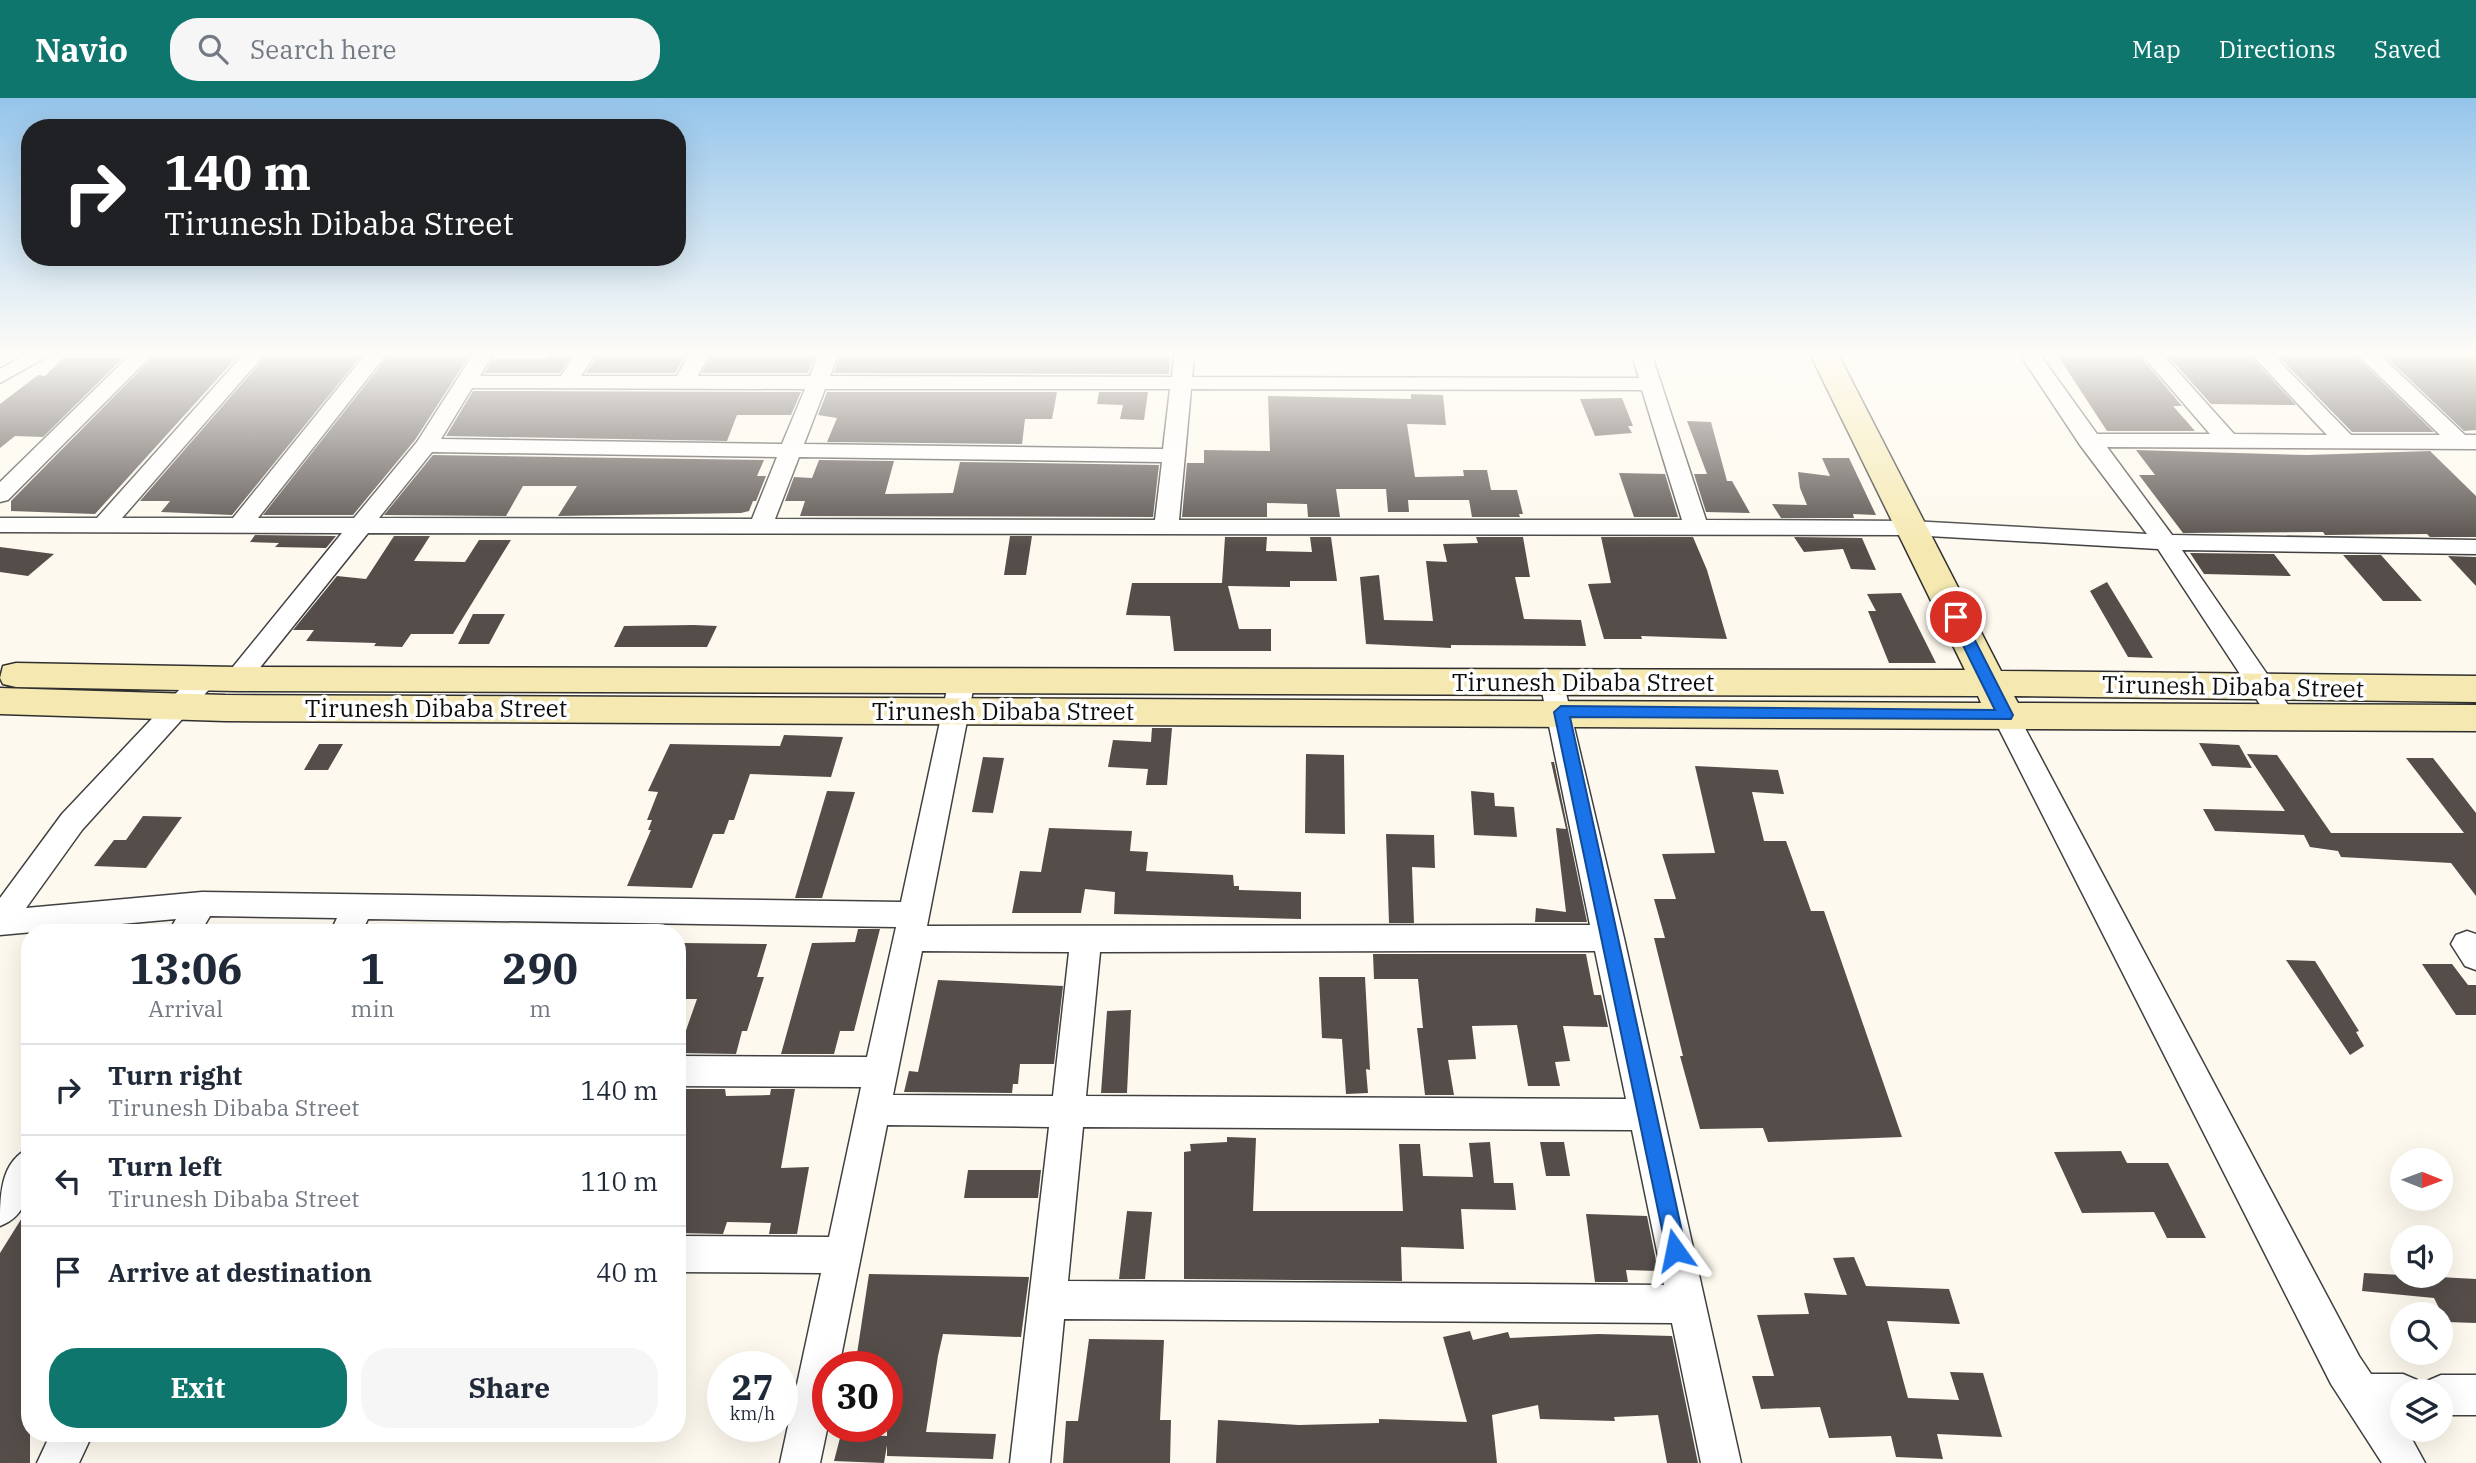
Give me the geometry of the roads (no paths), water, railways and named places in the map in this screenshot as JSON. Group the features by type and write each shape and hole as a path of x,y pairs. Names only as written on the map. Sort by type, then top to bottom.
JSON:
{"street":[{"path":"0,495 76,420"},
{"path":"103,525 196,420"},
{"path":"240,526 324,420"},
{"path":"0,922 72,822 180,707 221,679 363,527 426,445 442,420"},
{"path":"760,527 802,420"},
{"path":"1166,529 1179,420"},
{"path":"1662,420 1696,527"},
{"path":"1857,420 1989,683 2338,1357 2405,1463"},
{"path":"2074,420 2166,542 2260,687 2284,718"},
{"path":"2209,420 2228,441"},
{"path":"2324,420 2346,442"},
{"path":"2442,420 2467,442"},
{"path":"2088,440 2467,442"},
{"path":"426,445 1175,456"},
{"path":"0,524 1166,529 1912,528 2166,542 2476,547"},
{"name":"Tirunesh Dibaba Street","path":"0,675 958,695 1557,697 1989,683 2476,689"},
{"path":"800,1463 958,695"},
{"name":"Tirunesh Dibaba Street","path":"0,701 180,707 958,695"},
{"path":"1557,697 1721,1463"},
{"name":"Tirunesh Dibaba Street","path":"1557,697 2006,715 2476,718"},
{"path":"0,922 202,904 360,905 912,927 1086,942 1381,936 1609,938"},
{"path":"189,924 202,904"},
{"path":"350,924 360,905"},
{"path":"1030,1463 1086,942"},
{"path":"2476,944 2467,944 2476,957"},
{"path":"686,1070 881,1072"},
{"path":"873,1110 1647,1115"},
{"path":"0,1209 21,1178"},
{"path":"686,1254 843,1255"},
{"path":"1048,1300 1687,1304"},
{"path":"2360,1394 2390,1394"},
{"path":"2453,1395 2476,1395"},
{"path":"57,1463 68,1442"}]}
